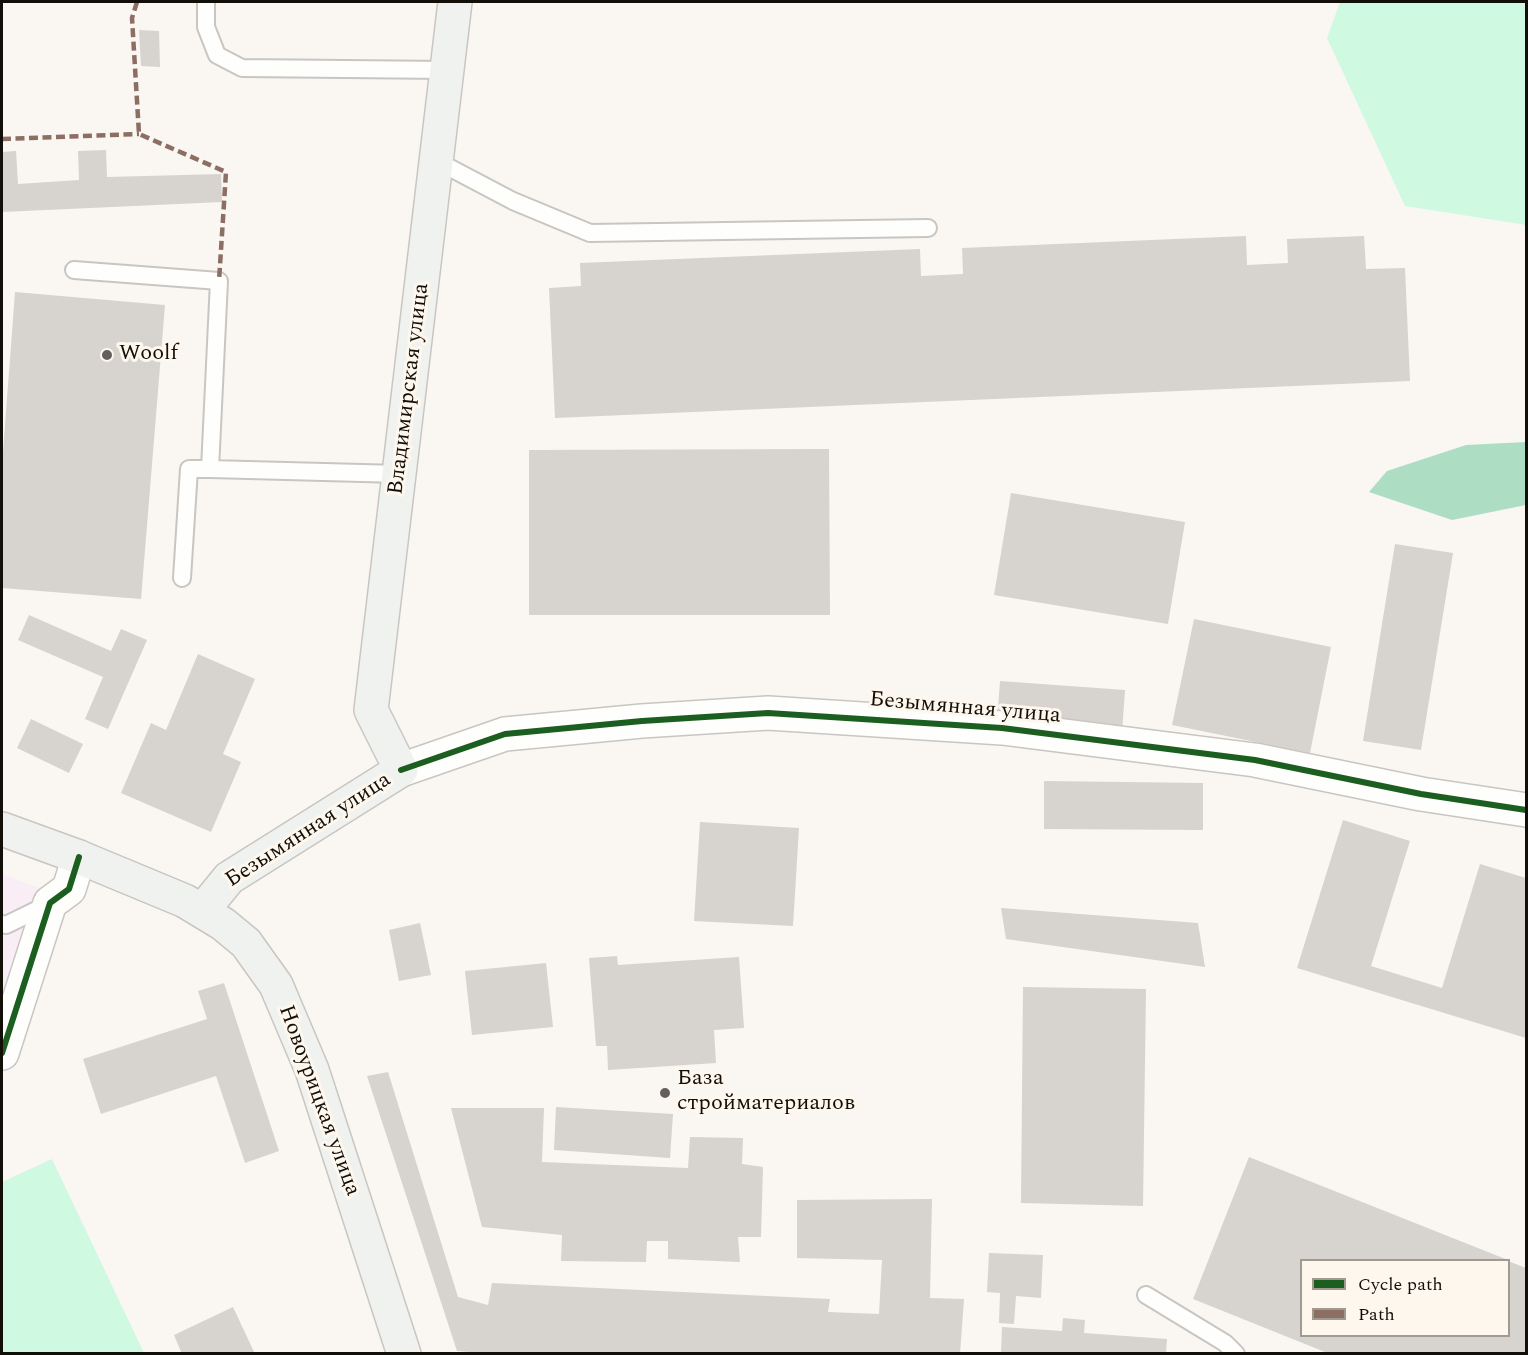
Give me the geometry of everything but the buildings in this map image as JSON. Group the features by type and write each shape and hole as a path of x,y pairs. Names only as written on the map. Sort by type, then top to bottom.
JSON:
{"main road":[{"name":"Владимирская улица","path":"401,770 371,710 455,2"},
{"name":"Безымянная улица","path":"202,911 229,878 401,770"},
{"name":"Новоурицкая улица","path":"2,829 79,857 185,901 246,943 276,985 312,1070 404,1353"}],"street":[{"name":"Безымянная улица","path":"401,770 505,734 642,721 768,713 1002,728 1071,736 1255,760 1421,794 1527,810"},
{"path":"2,1053 50,903 69,889 79,857"}],"lane":[{"path":"206,2 206,27 217,55 242,68 447,70"},
{"path":"437,161 513,201 590,233 928,228"},
{"path":"74,270 219,281 210,469"},
{"path":"182,578 189,468 400,474"},
{"path":"2,924 6,926 50,903"},
{"path":"1146,1295 1225,1343 1236,1353"}],"shaded area":[{"path":"2,874 42,889 2,1011"}],"green space":[{"path":"1340,2 1526,2 1526,225 1405,206 1327,38"},
{"path":"1526,442 1526,505 1452,520 1369,492 1387,471 1466,445"},
{"path":"52,1159 144,1353 2,1353 2,1182"}],"marked path":[{"path":"137,2 132,18 139,134 226,172 219,281"},
{"path":"2,139 139,134"}],"cycle path":[{"path":"401,770 505,734 642,721 768,713 1002,728 1255,760 1421,794 1526,810"},
{"path":"2,1053 50,903 69,889 79,857"}],"place":[{"name":"Woolf","path":"107,355"},
{"name":"База стройматериалов","path":"665,1093"}]}
